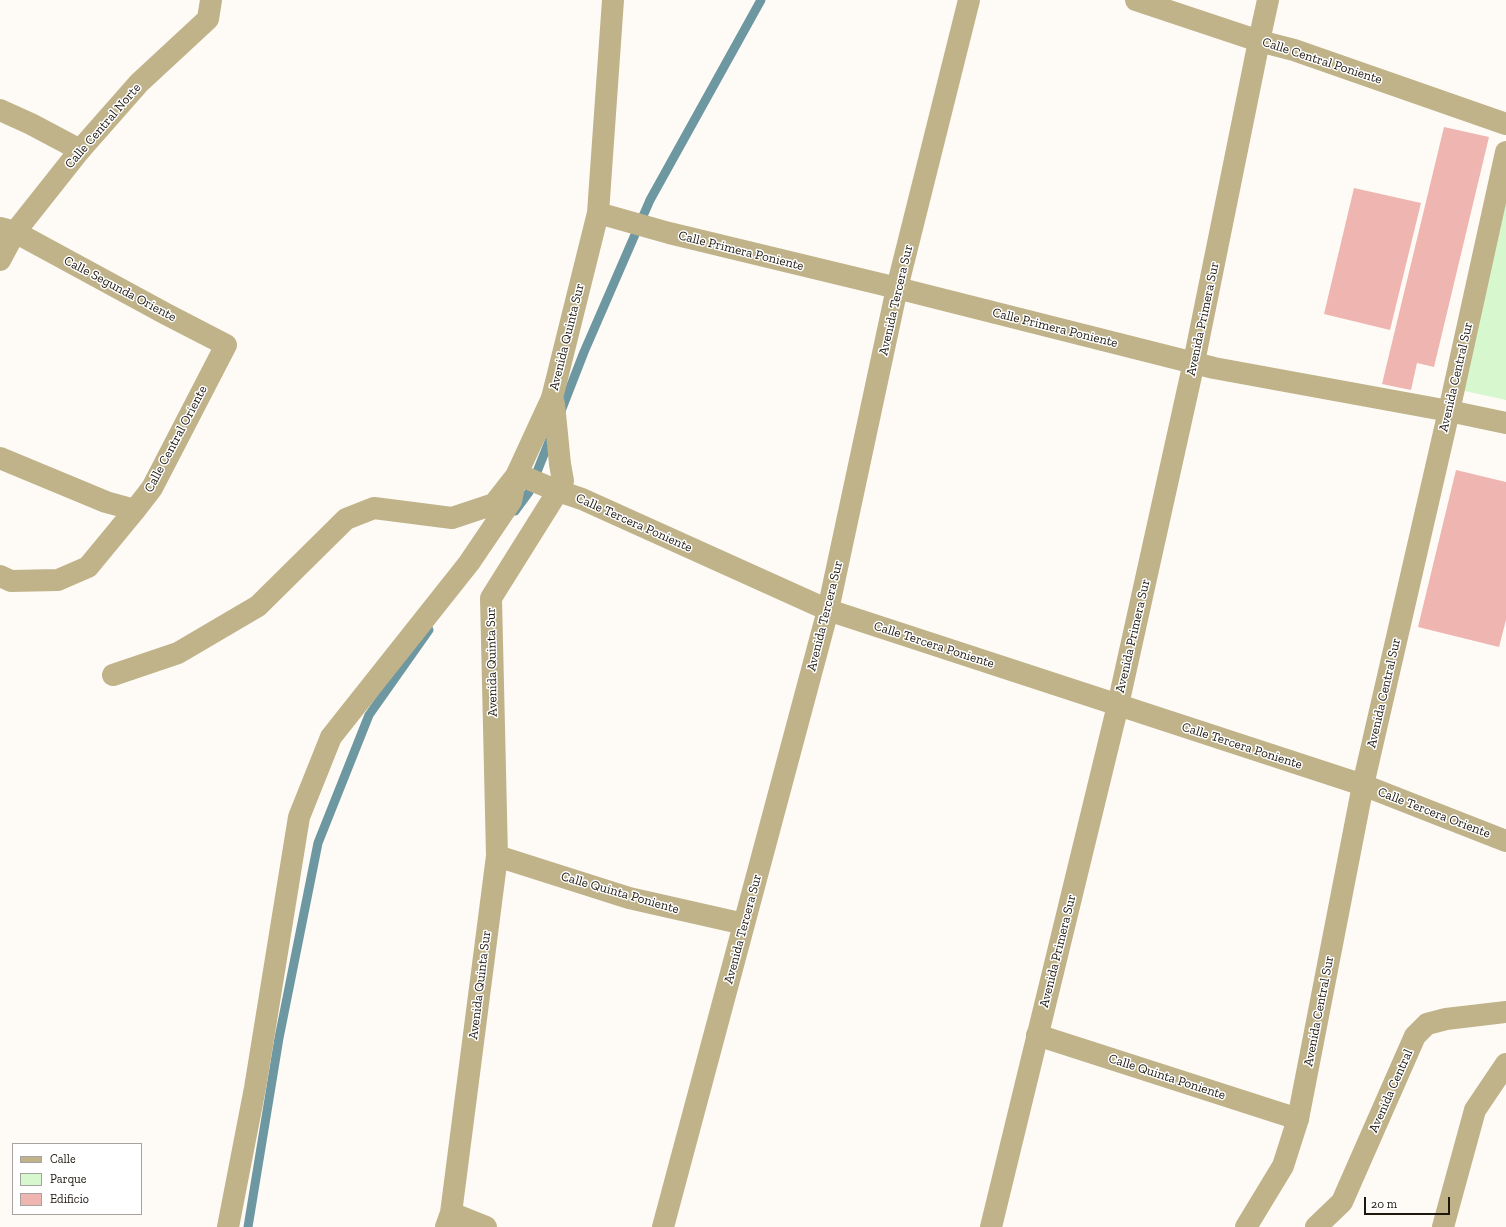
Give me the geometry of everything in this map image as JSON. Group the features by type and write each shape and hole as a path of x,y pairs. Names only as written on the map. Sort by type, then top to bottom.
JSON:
{"street":[{"name":"Calle Central Norte","path":"0,260 7,230 139,83 208,19 211,0"},
{"name":"Avenida Quinta Sur","path":"449,1220 497,856 491,598 555,489 563,481 553,401 602,215 613,0"},
{"name":"Avenida Tercera Sur","path":"663,1227 828,610 897,288 969,0"},
{"name":"Calle Central Poniente","path":"1136,0 1259,41 1294,50 1506,124"},
{"name":"Avenida Primera Sur","path":"991,1227 1118,706 1194,362 1268,0"},
{"path":"0,110 31,124 80,150"},
{"name":"Avenida Central Sur","path":"1246,1227 1283,1166 1298,1119 1363,785 1449,411 1506,152"},
{"name":"Calle Primera Poniente","path":"602,215 665,232 1222,369 1506,423"},
{"name":"Calle Segunda Oriente","path":"7,230 226,345"},
{"name":"Calle Central Oriente","path":"0,576 11,581 58,580 88,567 152,488 226,345"},
{"path":"228,1227 255,1088 299,817 331,737 469,563 511,501 520,476 553,401"},
{"path":"0,458 106,502 135,510"},
{"path":"113,675 178,653 258,606 346,519 374,508 452,518 461,516 494,504 520,476"},
{"name":"Calle Tercera Poniente","path":"520,476 582,499 828,610 1363,785"},
{"name":"Calle Tercera Oriente","path":"1363,785 1506,841"},
{"name":"Calle Quinta Poniente","path":"497,856 629,898 744,924"},
{"name":"Avenida Central","path":"1316,1227 1342,1202 1415,1036 1427,1024 1446,1019 1506,1012"},
{"name":"Calle Quinta Poniente","path":"1037,1035 1298,1119"},
{"path":"1443,1227 1475,1110 1506,1064"},
{"path":"449,1220 486,1227"}],"green space":[{"path":"1506,198 1506,400 1460,390"}],"building":[{"path":"1444,127 1489,137 1434,367 1417,363 1411,390 1382,384"},
{"path":"1354,188 1421,203 1390,330 1324,314"},
{"path":"1456,470 1506,482 1506,620 1499,647 1418,627"}],"waterway":[{"path":"561,411 584,352 650,200 761,0"},
{"path":"515,511 529,492 552,434"},
{"path":"248,1227 279,1038 318,843 369,715 429,630"}]}
